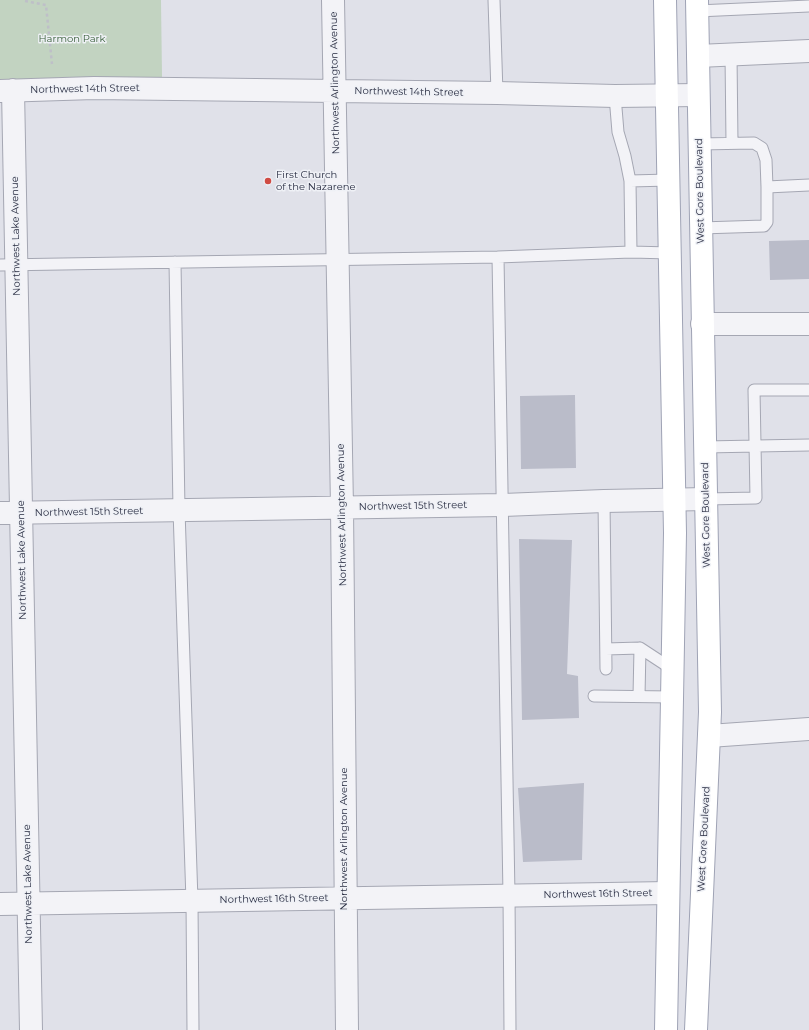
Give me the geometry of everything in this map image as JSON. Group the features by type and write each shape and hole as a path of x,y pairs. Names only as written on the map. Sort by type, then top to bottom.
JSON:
{"main road":[{"path":"665,0 675,500 666,1030"},
{"name":"West Gore Boulevard","path":"696,1030 710,712 697,5"}],"street":[{"name":"Northwest Arlington Avenue","path":"333,0 342,507 347,1030"},
{"path":"698,56 809,51"},
{"name":"Northwest 14th Street","path":"6,90 94,88 615,96 698,95"},
{"name":"Northwest Lake Avenue","path":"6,90 10,513 28,903 30,1030"},
{"path":"702,324 809,324"},
{"name":"Northwest 15th Street","path":"10,513 503,505 706,499"},
{"path":"709,736 809,729"},
{"name":"Northwest 16th Street","path":"0,904 668,893"}],"lane":[{"path":"494,0 497,93"},
{"path":"697,5 809,6"},
{"path":"731,55 732,143"},
{"path":"615,96 618,132 630,181 631,252"},
{"path":"699,144 754,143 762,148 766,160 767,187 767,222 764,226 701,228"},
{"path":"630,181 669,180"},
{"path":"767,187 809,185"},
{"path":"8,264 498,257 631,252 670,253"},
{"path":"498,257 510,1030"},
{"path":"175,262 179,510 192,901 193,1030"},
{"path":"706,499 756,498 754,390 809,390"},
{"path":"705,447 809,445"},
{"path":"604,501 606,669"},
{"path":"606,649 640,648 672,669"},
{"path":"639,696 640,648"},
{"path":"594,696 672,697"}],"path":[{"path":"43,4 44,0"},
{"path":"26,1 46,5 52,64"}],"green space":[{"name":"Harmon Park","path":"0,0 161,0 162,77 0,80"}],"building":[{"path":"809,240 809,279 770,280 769,241"},
{"path":"575,395 576,468 521,469 520,396"},
{"path":"519,539 572,540 567,674 578,676 579,718 522,720"},
{"path":"584,783 582,860 523,862 518,788"}],"place":[{"name":"First Church of the Nazarene","path":"268,181"}]}
